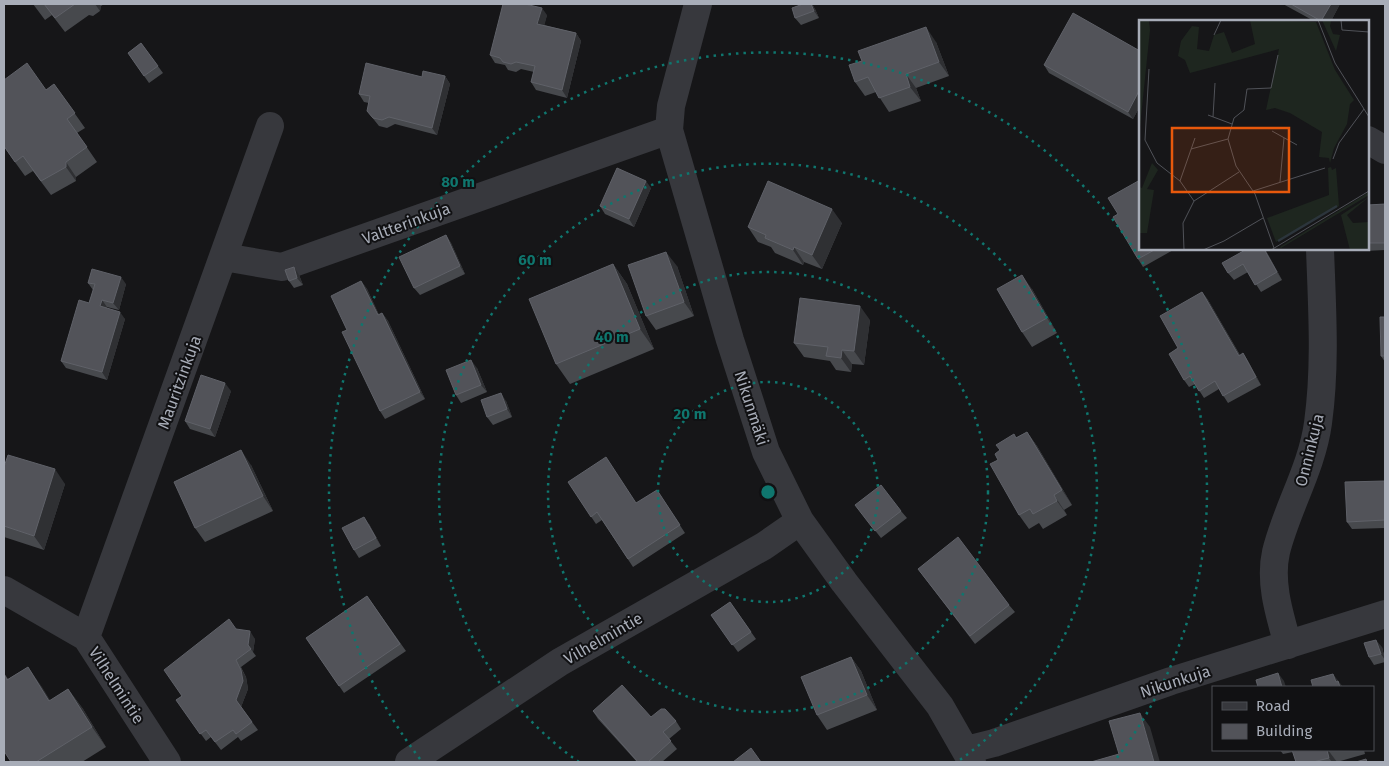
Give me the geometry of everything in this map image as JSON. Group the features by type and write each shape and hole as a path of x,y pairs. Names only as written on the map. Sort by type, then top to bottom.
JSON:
{"street":[{"name":"Nikunmäki","path":"698,4 671,106 669,130 730,340 766,452 800,521 844,582 940,706 969,756"},
{"name":"Mauritzinkuja","path":"86,637 270,126"},
{"name":"Valtterinkuja","path":"224,257 282,267 669,130"},
{"path":"1369,141 1385,150"},
{"name":"Onninkuja","path":"1288,645 1274,585 1276,553 1302,483 1318,424 1323,365 1320,250"},
{"name":"Vilhelmintie","path":"409,762 560,662 764,546 800,521"},
{"name":"Vilhelmintie","path":"4,590 86,637 167,762"},
{"name":"Nikunkuja","path":"969,756 994,743 1171,682 1385,614"}],"building":[{"path":"44,4 75,4 55,18"},
{"path":"503,4 525,4 542,8 537,24 576,33 562,90 531,82 535,66 516,62 511,64 490,55"},
{"path":"803,4 811,4 814,11 795,18 792,8"},
{"path":"1291,4 1331,4 1322,20"},
{"path":"1073,13 1139,50 1139,91 1128,112 1044,65"},
{"path":"926,27 939,62 906,74 910,87 879,98 868,77 855,82 849,65 862,61 858,51"},
{"path":"141,43 158,66 144,76 128,53"},
{"path":"27,63 46,90 54,84 75,113 67,119 87,147 66,162 66,167 41,181 23,156 15,162 4,146 4,80"},
{"path":"366,63 422,77 423,71 445,76 432,128 389,117 382,120 373,118 367,111 370,96 359,94"},
{"path":"617,168 646,181 629,219 600,206"},
{"path":"768,181 832,209 812,255 794,247 793,250 765,238 766,235 748,227"},
{"path":"1139,181 1139,250 1154,250 1138,259 1113,217 1118,214 1108,198"},
{"path":"1385,204 1385,243 1369,243 1369,205"},
{"path":"446,235 460,266 414,288 399,257"},
{"path":"1245,250 1265,250 1277,272 1255,285 1243,264 1228,273 1222,263"},
{"path":"666,252 684,302 646,316 628,265"},
{"path":"613,264 640,329 556,364 529,299"},
{"path":"294,267 297,278 289,281 285,270"},
{"path":"92,269 121,277 113,303 102,300 100,306 120,312 102,372 61,361 79,300 89,303 95,284 88,283"},
{"path":"1022,275 1047,318 1022,332 997,289"},
{"path":"361,281 378,315 382,313 420,392 380,411 342,332 347,330 331,296"},
{"path":"1202,292 1239,356 1243,353 1256,377 1223,396 1215,381 1199,391 1190,376 1184,380 1169,354 1178,348 1160,316"},
{"path":"800,298 860,306 854,351 842,350 841,358 826,356 828,347 794,343"},
{"path":"1380,317 1385,317 1385,356 1381,356"},
{"path":"471,360 481,385 456,395 446,370"},
{"path":"201,375 225,383 210,429 185,421"},
{"path":"501,393 507,409 487,417 481,400"},
{"path":"1027,432 1062,490 1054,495 1057,501 1033,514 1030,509 1019,515 990,464 998,460 995,454 1000,450 996,445 1014,434 1016,438"},
{"path":"241,450 263,496 195,528 174,482"},
{"path":"8,455 55,469 34,536 4,526 4,467"},
{"path":"606,457 636,503 657,490 680,525 628,559 597,512 591,517 568,482"},
{"path":"1385,481 1385,520 1347,522 1345,482"},
{"path":"881,485 901,511 875,531 855,505"},
{"path":"364,517 376,538 354,550 342,528"},
{"path":"958,537 1009,605 970,636 918,569"},
{"path":"367,596 400,644 339,686 306,638"},
{"path":"730,602 751,632 732,645 711,615"},
{"path":"229,619 236,629 250,631 248,645 251,649 236,660 241,670 243,681 236,700 252,722 236,734 233,730 215,742 206,730 200,734 176,700 182,696 164,670"},
{"path":"1376,640 1381,654 1369,657 1364,643"},
{"path":"851,657 867,695 817,715 801,677"},
{"path":"28,667 49,701 68,689 92,727 36,762 11,762 4,751 4,674 7,680"},
{"path":"1278,673 1282,686 1258,686 1256,680"},
{"path":"1333,674 1340,686 1313,686 1311,680"},
{"path":"622,685 651,717 661,709 665,709 676,721 663,732 671,741 648,762 638,762 593,711"},
{"path":"1140,713 1154,762 1091,762 1119,754 1109,721"},
{"path":"751,748 761,762 733,762"},
{"path":"1292,751 1327,751 1329,758 1313,762 1296,762"},
{"path":"1366,759 1367,762 1356,762"}]}
